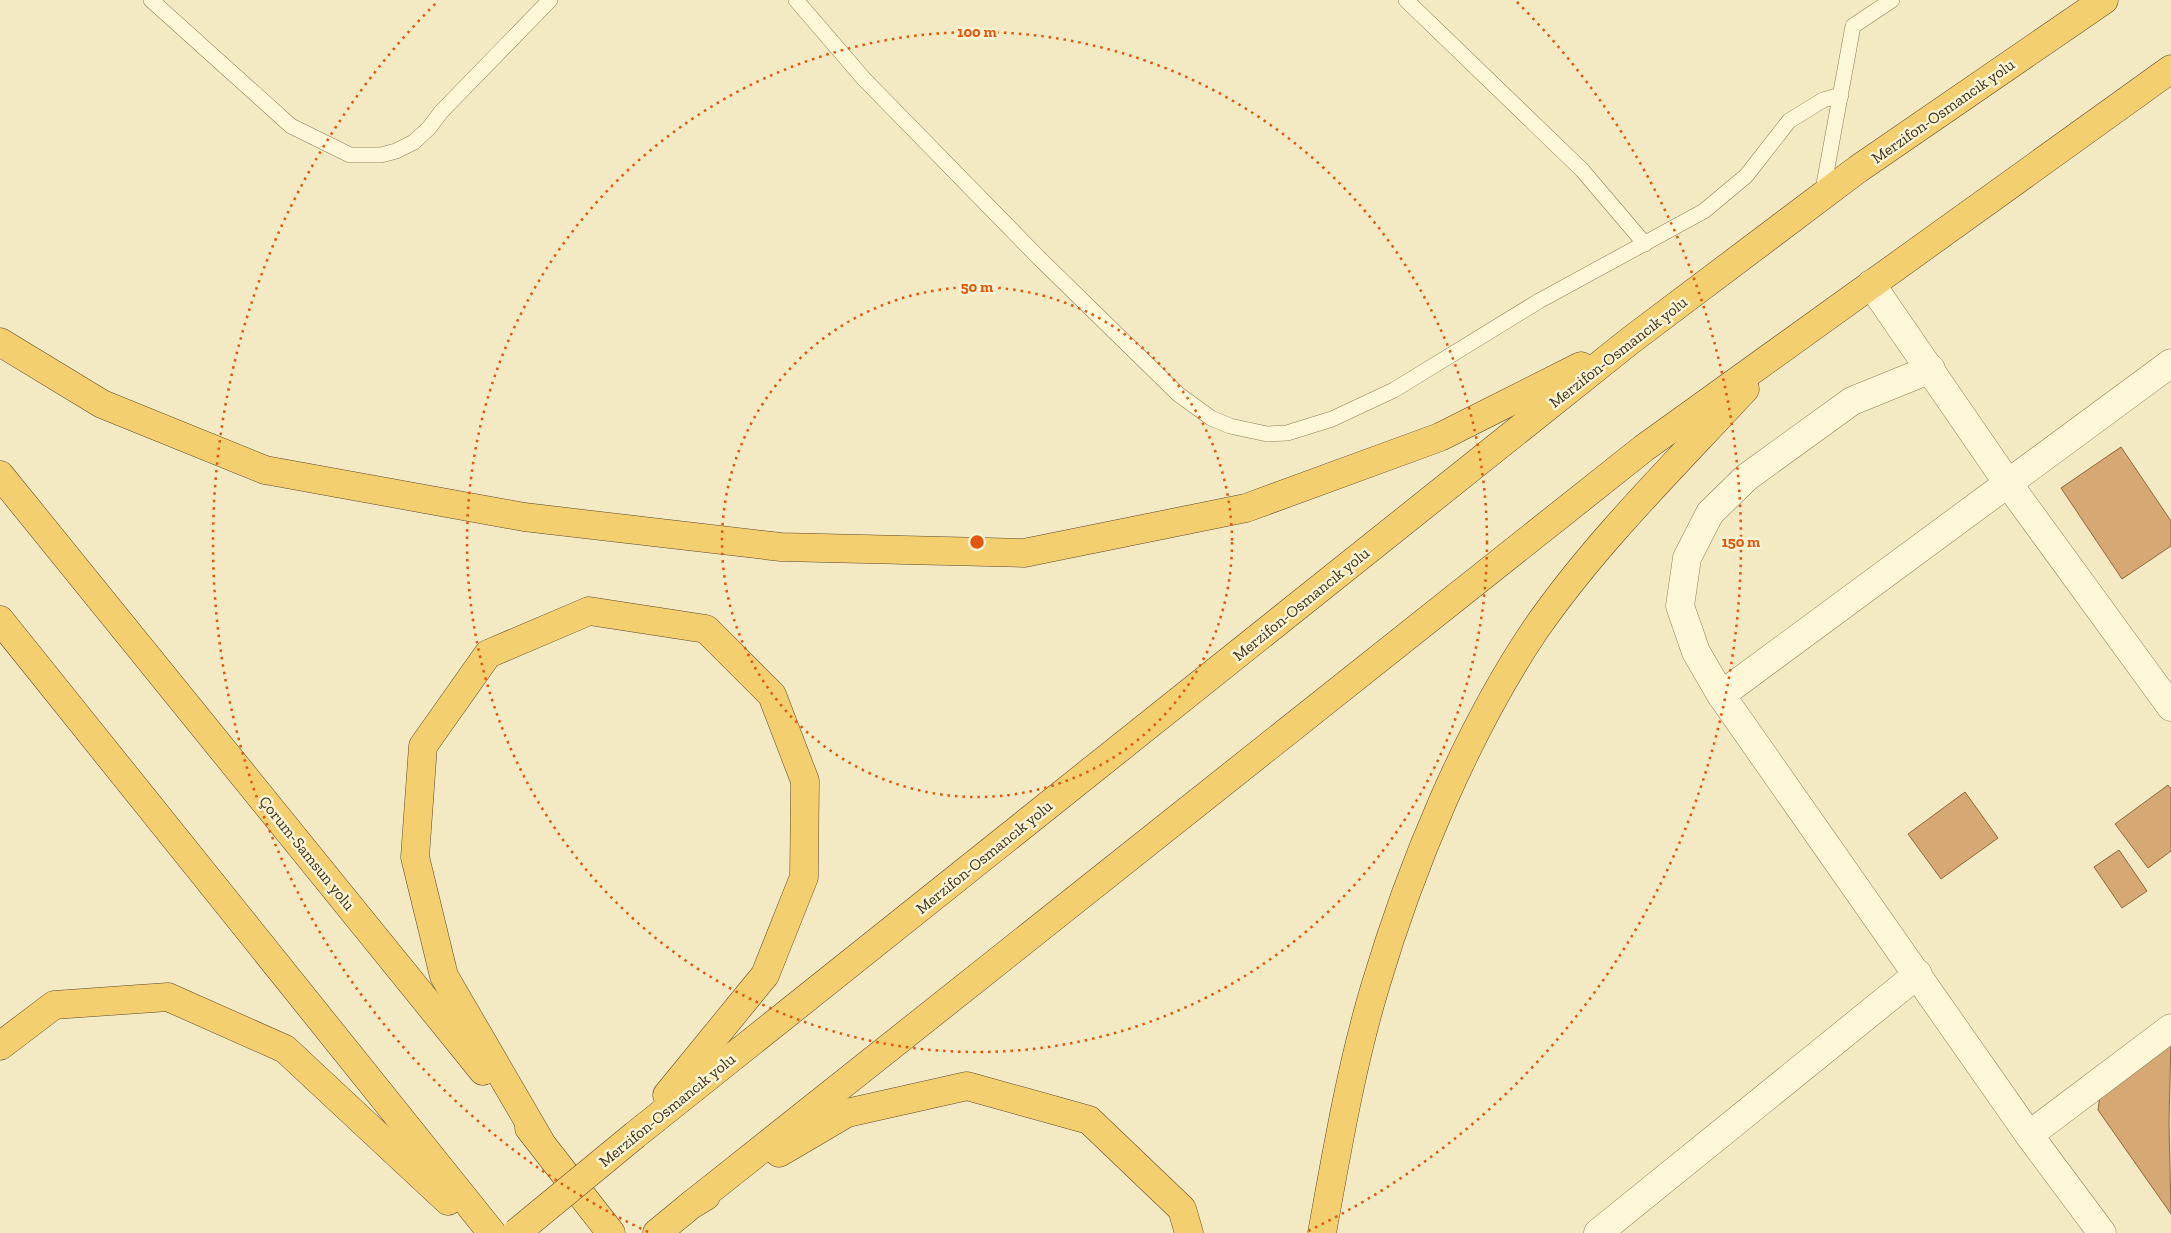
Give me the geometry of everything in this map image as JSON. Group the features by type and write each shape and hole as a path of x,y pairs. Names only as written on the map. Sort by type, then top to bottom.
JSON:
{"highway":[{"name":"Merzifon-Osmancık yolu","path":"516,1233 635,1135 1632,340 1822,196 2104,0"},
{"path":"657,1233 1644,448 2171,69"},
{"path":"0,342 102,404 265,470 524,517 781,547 1024,553 1246,508 1440,437 1632,340"},
{"path":"1322,1233 1345,1109 1375,988 1406,894 1438,816 1479,726 1535,631 1600,546 1784,347"},
{"name":"Çorum-Samsun yolu","path":"0,475 540,1141 611,1233"},
{"path":"540,1141 444,976 415,857 423,746 488,654 589,611 706,630 772,695 805,780 804,877 765,975 635,1135"},
{"path":"0,620 492,1233"},
{"path":"0,1046 54,1005 168,997 285,1048 483,1233"},
{"path":"691,1205 846,1113 967,1086 1089,1120 1182,1209 1190,1233"}],"street":[{"path":"1871,284 1931,368 2007,482 2171,707"},
{"path":"1721,695 2007,482 2171,363"},
{"path":"1931,368 1852,401 1747,477 1710,513 1687,558 1680,606 1696,652 1721,695 2029,1135 2102,1233"},
{"path":"1598,1233 1918,974"},
{"path":"2029,1135 2171,1028"}],"lane":[{"path":"151,0 291,126 350,155 366,156 396,151 414,142 430,128 441,112 550,0"},
{"path":"796,0 864,79 1039,258 1178,394 1194,407 1230,426 1267,434 1287,433 1332,419 1394,390 1539,301 1704,212 1746,176 1789,121 1806,108 1823,100 1841,95"},
{"path":"1406,0 1582,170 1646,244"},
{"path":"1822,196 1853,26 1892,0"}],"building":[{"path":"2121,447 2171,521 2171,546 2122,579 2061,488"},
{"path":"2168,785 2171,789 2171,851 2148,868 2115,824"},
{"path":"1965,792 1998,838 1941,879 1908,834"},
{"path":"2119,850 2147,891 2122,908 2094,867"},
{"path":"2171,1038 2169,1122 2171,1214 2098,1110 2101,1088"}]}
